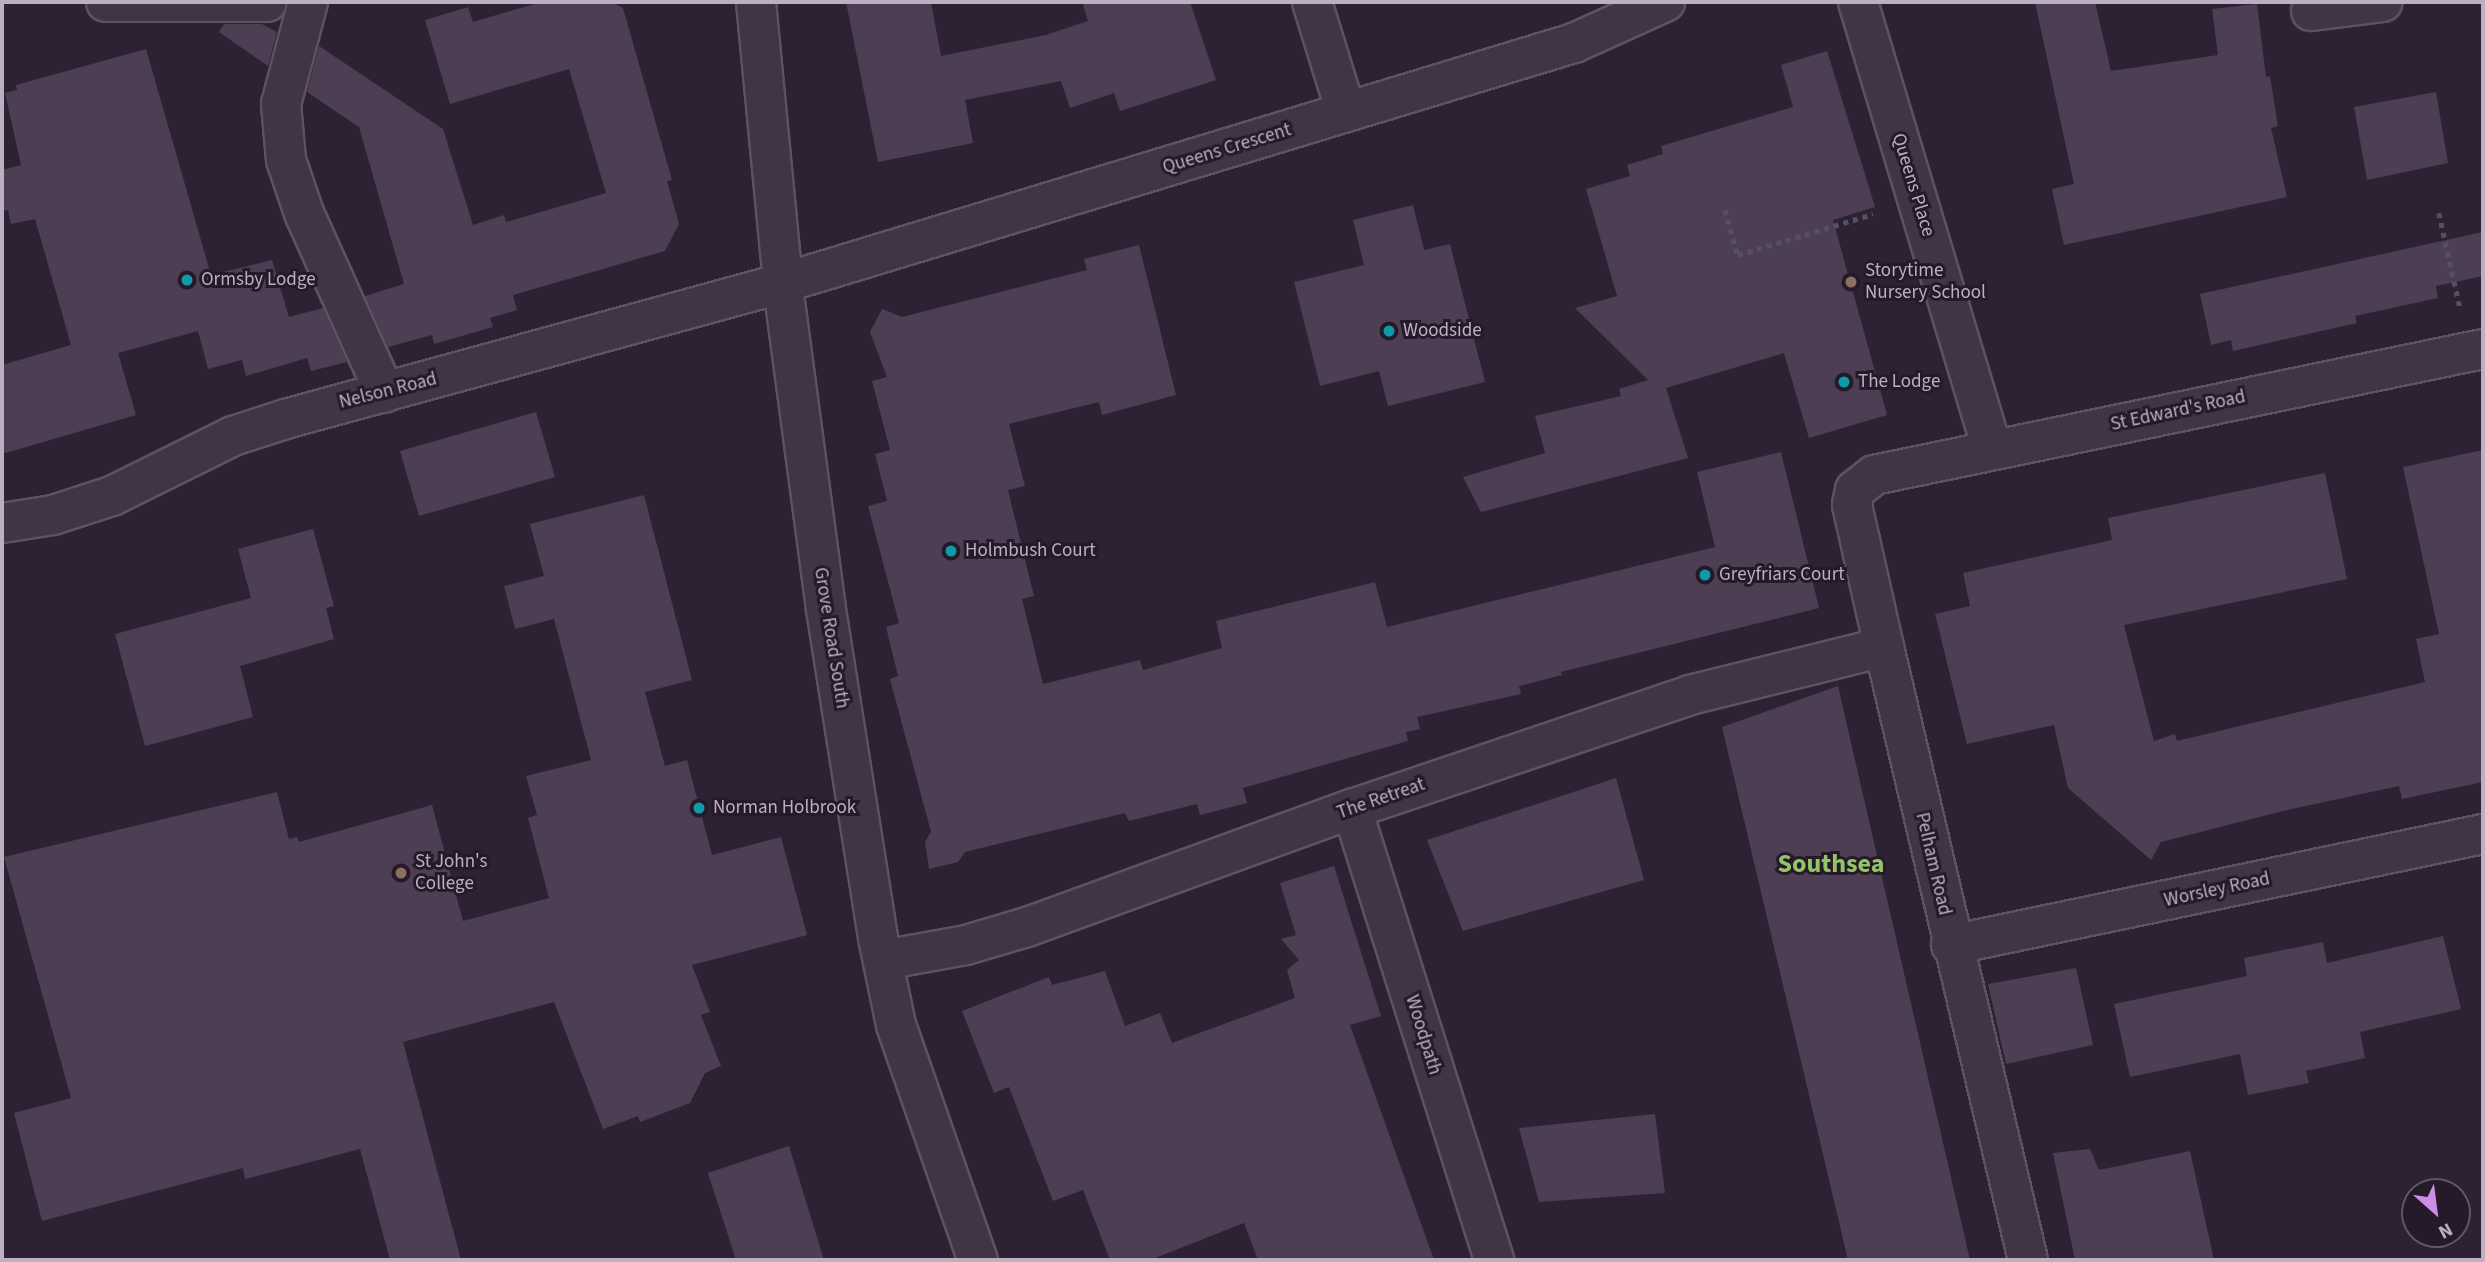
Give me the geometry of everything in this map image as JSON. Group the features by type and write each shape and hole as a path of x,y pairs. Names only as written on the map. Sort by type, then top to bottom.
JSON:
{"street":[{"path":"106,2 267,2"},
{"path":"308,2 281,104 286,160 304,212 385,393"},
{"name":"Grove Road South","path":"756,2 783,283 825,603 883,960 914,1083 978,1260"},
{"path":"1311,2 1346,112"},
{"name":"Queens Crescent","path":"783,283 1574,43 1665,2"},
{"name":"Queens Place","path":"1858,2 1992,449"},
{"path":"2311,11 2382,2"},
{"name":"Nelson Road","path":"2,523 53,515 112,496 233,436 354,398 385,393 783,283"},
{"name":"St Edward's Road","path":"1874,475 2476,350"},
{"name":"Pelham Road","path":"1874,475 1861,480 1852,505 1951,945 2028,1260"},
{"name":"The Retreat","path":"883,960 966,945 1027,927 1352,809 1690,695 1884,647"},
{"name":"Woodpath","path":"1352,809 1494,1260"},
{"name":"Worsley Road","path":"1951,945 2483,834"}],"path":[{"path":"1725,210 1738,255 1918,200"},
{"path":"2439,213 2476,350"}],"building":[{"path":"541,2 611,2 623,8 672,180 667,181 679,224 665,251 513,295 517,310 490,318 493,327 434,344 432,335 388,347 365,296 404,284 359,127 307,92 319,46 443,129 473,225 504,215 506,222 606,193 569,69 450,104 425,20 468,7 473,22"},
{"path":"846,2 931,2 941,56 1046,35 1088,21 1082,2 1190,2 1216,80 1120,111 1114,93 1070,108 1061,81 965,100 973,143 878,162"},
{"path":"2035,2 2095,2 2111,71 2218,55 2212,9 2257,4 2266,77 2270,76 2278,126 2271,128 2287,197 2064,245 2052,189 2074,184"},
{"path":"224,24 262,24 277,32 268,66 219,32"},
{"path":"146,49 211,275 272,260 289,317 323,308 347,362 311,371 307,358 246,376 242,360 208,369 198,331 118,353 136,415 2,454 2,365 71,345 35,219 11,224 8,210 2,211 2,170 21,165 5,93 17,90 16,85"},
{"path":"1827,51 1875,207 1833,220 1887,415 1809,438 1784,353 1666,388 1688,458 1481,512 1463,477 1545,453 1535,416 1621,396 1619,389 1648,380 1575,308 1617,296 1586,189 1630,176 1627,165 1663,154 1661,146 1793,107 1781,65"},
{"path":"2436,92 2448,163 2367,180 2354,107"},
{"name":"Woodside","path":"1413,205 1424,250 1450,244 1485,382 1388,406 1379,371 1320,386 1294,282 1364,265 1353,220"},
{"path":"2483,232 2483,276 2436,286 2438,298 2355,316 2357,323 2233,351 2231,340 2211,345 2200,294"},
{"path":"1139,245 1176,395 1102,415 1099,402 1009,424 1025,486 1008,490 1034,596 1022,599 1043,684 1140,660 1143,670 1222,648 1216,621 1375,582 1387,627 1715,547 1697,472 1781,452 1819,608 1561,672 1562,675 1519,686 1521,694 1417,717 1420,729 1406,732 1408,741 1243,788 1247,803 1200,815 1197,804 1129,821 1125,813 965,852 958,862 929,869 925,842 931,832 890,679 898,676 886,627 899,623 868,506 887,501 875,454 890,450 872,381 887,377 870,332 882,309 902,317 1087,270 1084,259"},
{"path":"536,412 555,477 419,516 400,451"},
{"path":"2483,450 2483,782 2402,799 2399,786 2283,811 2161,842 2151,860 2068,788 2054,725 1967,744 1935,614 1970,606 1963,573 2112,540 2108,518 2325,473 2347,579 2124,625 2154,741 2175,734 2177,741 2425,682 2416,639 2439,634 2403,467"},
{"path":"644,495 692,680 645,692 665,766 687,760 712,855 781,837 807,935 692,965 710,1012 701,1015 721,1066 705,1073 690,1103 640,1122 638,1116 603,1129 554,1002 403,1042 461,1260 390,1260 360,1149 245,1179 243,1168 42,1221 14,1113 71,1098 4,857 277,792 289,839 297,837 299,842 432,805 463,921 549,898 528,818 537,815 526,776 591,760 554,619 515,629 504,586 544,576 530,524"},
{"path":"313,529 334,606 326,608 334,639 240,666 253,717 145,746 115,634 251,598 238,549"},
{"path":"1838,686 1970,1260 1848,1260 1722,727"},
{"path":"1616,778 1644,880 1463,931 1427,840"},
{"path":"1334,866 1381,1016 1350,1025 1434,1260 1258,1260 1244,1223 1150,1260 1110,1260 1083,1190 1053,1201 1009,1087 994,1093 962,1011 1049,977 1052,985 1105,971 1125,1026 1160,1013 1172,1043 1295,998 1287,970 1299,960 1281,939 1296,935 1280,883"},
{"path":"2443,936 2461,1009 2360,1032 2365,1058 2306,1071 2309,1083 2248,1095 2240,1054 2130,1077 2114,1004 2247,976 2244,958 2323,942 2327,963"},
{"path":"2076,968 2093,1045 2006,1064 1988,984"},
{"path":"1655,1114 1665,1193 1539,1202 1519,1128"},
{"path":"789,1146 824,1260 736,1260 708,1173"},
{"path":"2090,1149 2099,1170 2190,1151 2214,1260 2075,1260 2053,1153"}],"place":[{"name":"Ormsby Lodge","path":"187,280"},
{"name":"Storytime Nursery School","path":"1851,282"},
{"name":"Woodside","path":"1389,331"},
{"name":"The Lodge","path":"1844,382"},
{"name":"Holmbush Court","path":"951,551"},
{"name":"Greyfriars Court","path":"1705,575"},
{"name":"Norman Holbrook","path":"699,808"},
{"name":"St John's College","path":"401,873"}],"district":[{"name":"Southsea","path":"1831,864"}]}
